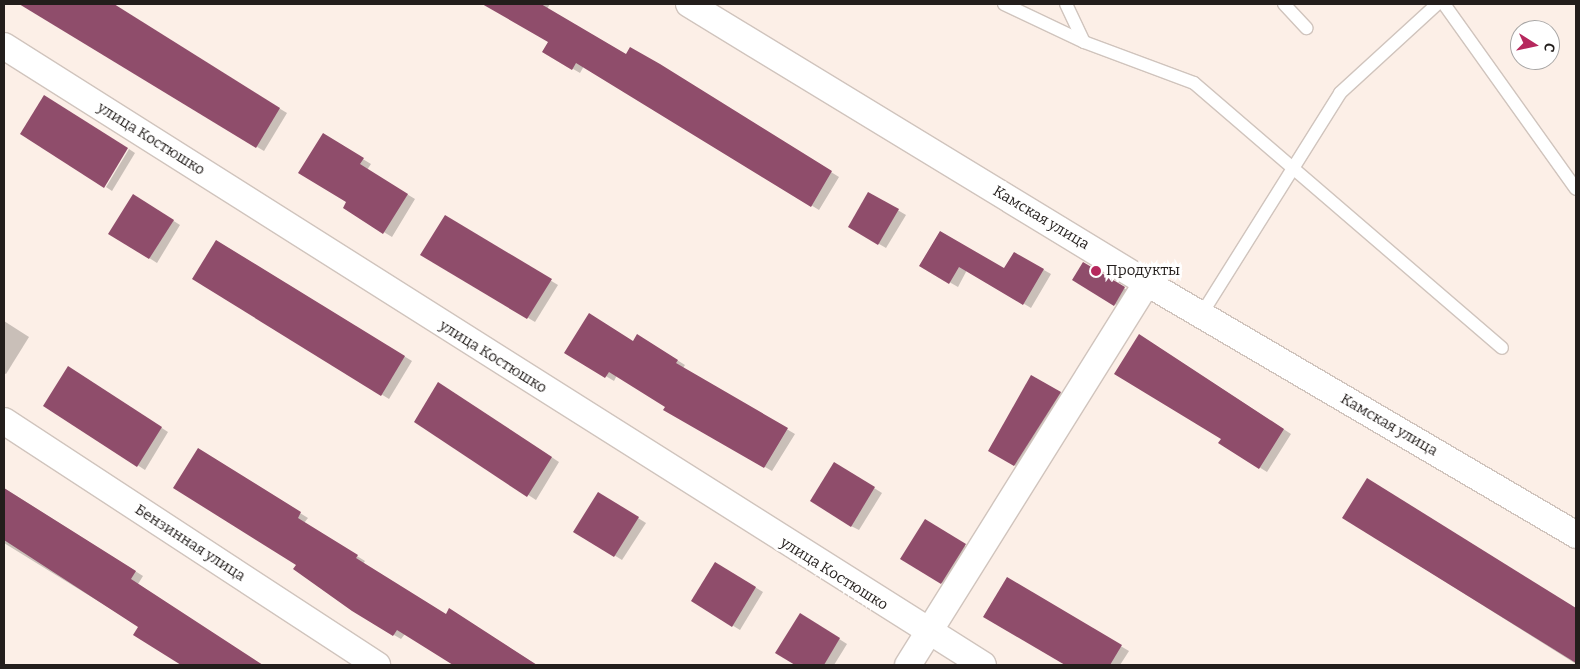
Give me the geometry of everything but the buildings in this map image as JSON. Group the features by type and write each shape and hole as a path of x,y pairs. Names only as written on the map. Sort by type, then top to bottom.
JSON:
{"street":[{"name":"Камская улица","path":"689,4 1147,283 1576,535"},
{"name":"улица Костюшко","path":"4,46 928,633 983,665"},
{"path":"908,665 1147,283"},
{"name":"Бензинная улица","path":"4,422 377,665"}],"lane":[{"path":"1004,4 1084,42 1194,83 1294,167 1502,348"},
{"path":"1066,4 1084,42"},
{"path":"1284,4 1306,28"},
{"path":"1201,315 1340,93 1437,4"},
{"path":"1444,4 1576,188"}],"place":[{"name":"Продукты","path":"1096,271"}]}
